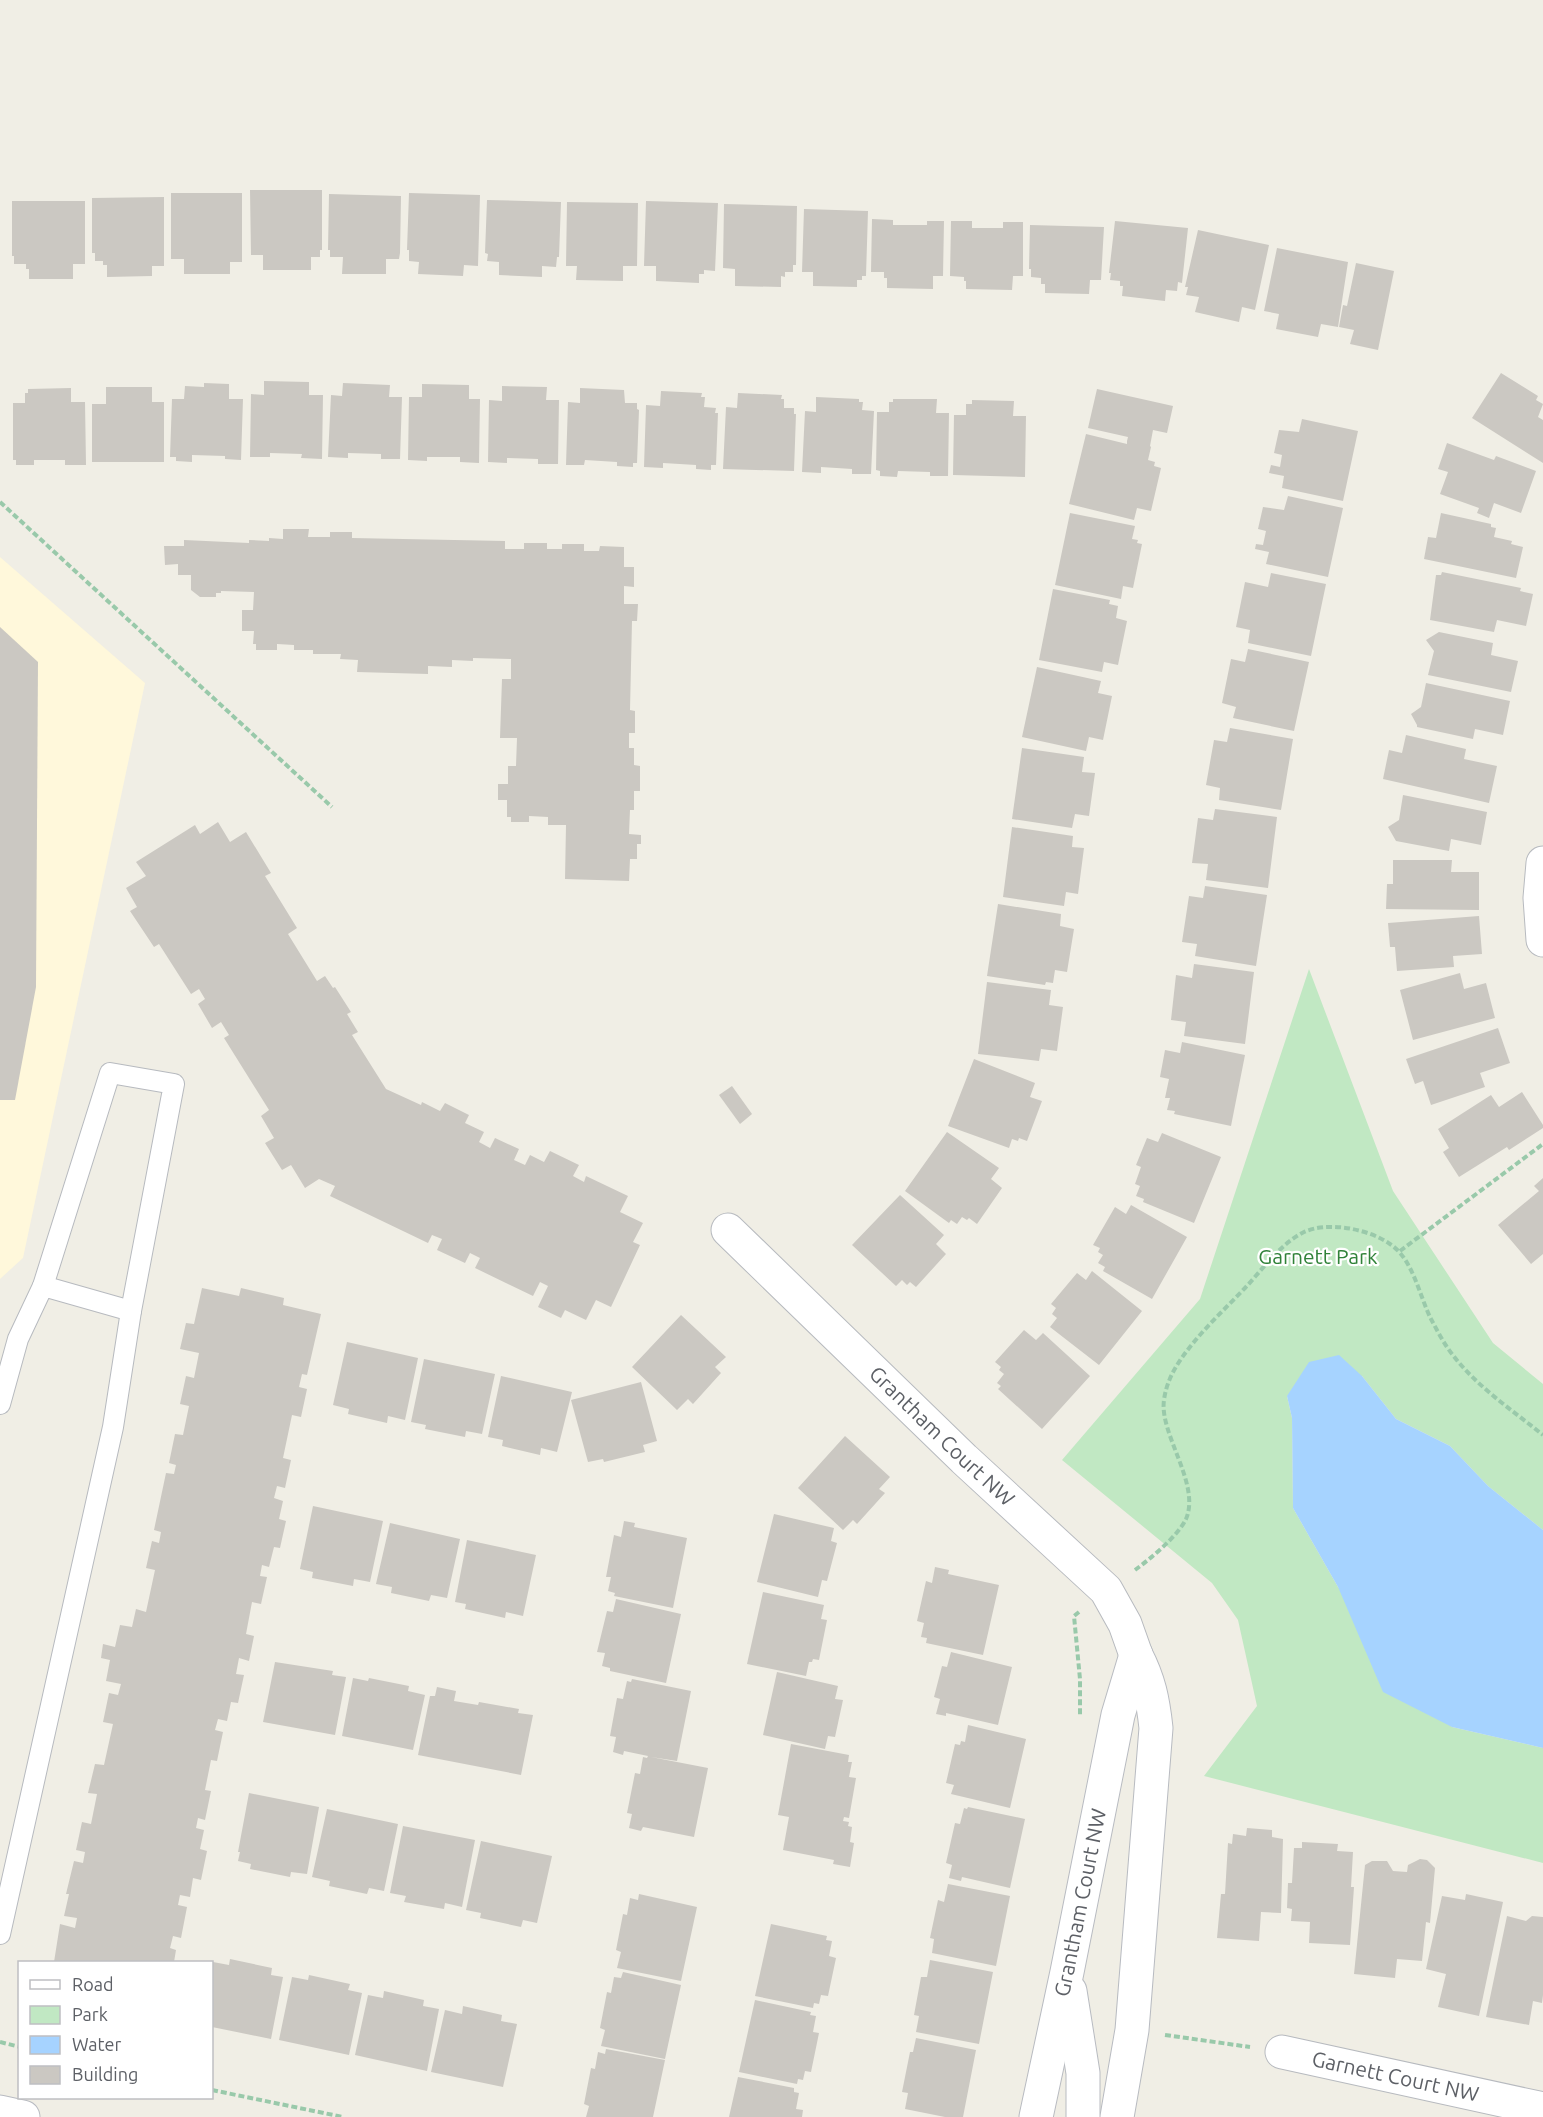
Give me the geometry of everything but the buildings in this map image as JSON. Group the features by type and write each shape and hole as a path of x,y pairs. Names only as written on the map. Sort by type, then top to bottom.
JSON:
{"street":[{"path":"1543,863 1540,898 1543,940"},
{"name":"Grantham Court NW","path":"728,1230 964,1459 1106,1590 1125,1624 1149,1684 1156,1728 1132,2030 1117,2117"},
{"name":"Grantham Court NW","path":"1036,2117 1118,1715 1136,1655"},
{"path":"1067,1972 1083,2073 1083,2117"},
{"name":"Garnett Court NW","path":"1282,2052 1543,2109"},
{"path":"0,2112 23,2117"}],"lane":[{"path":"0,1404 18,1339 44,1286 110,1073 174,1084 131,1311 113,1427 0,1934"},
{"path":"44,1286 131,1311"}],"path":[{"path":"0,502 332,807"},
{"path":"1400,1251 1543,1144"},
{"path":"1106,1590 1153,1558 1186,1518 1188,1498 1184,1473 1166,1420 1163,1403 1168,1380 1195,1341 1286,1245 1305,1232 1340,1226 1387,1242 1400,1251 1431,1320 1451,1354 1472,1377 1543,1435"},
{"path":"1132,2030 1282,2052"},
{"path":"0,2042 18,2046"},
{"path":"213,2090 343,2117"}],"shaded area":[{"path":"0,557 145,683 23,1258 0,1279"}],"green space":[{"name":"Garnett Park","path":"1309,969 1393,1191 1493,1343 1543,1384 1543,1530 1488,1486 1450,1446 1396,1419 1362,1376 1287,1396 1292,1418 1293,1508 1338,1587 1452,1727 1543,1748 1543,1863 1204,1776 1257,1706 1238,1620 1212,1583 1062,1460 1200,1299"}],"water":[{"path":"1339,1355 1362,1376 1396,1419 1450,1446 1488,1486 1543,1530 1543,1748 1452,1727 1383,1692 1338,1587 1293,1508 1292,1418 1287,1396 1309,1362"}]}
